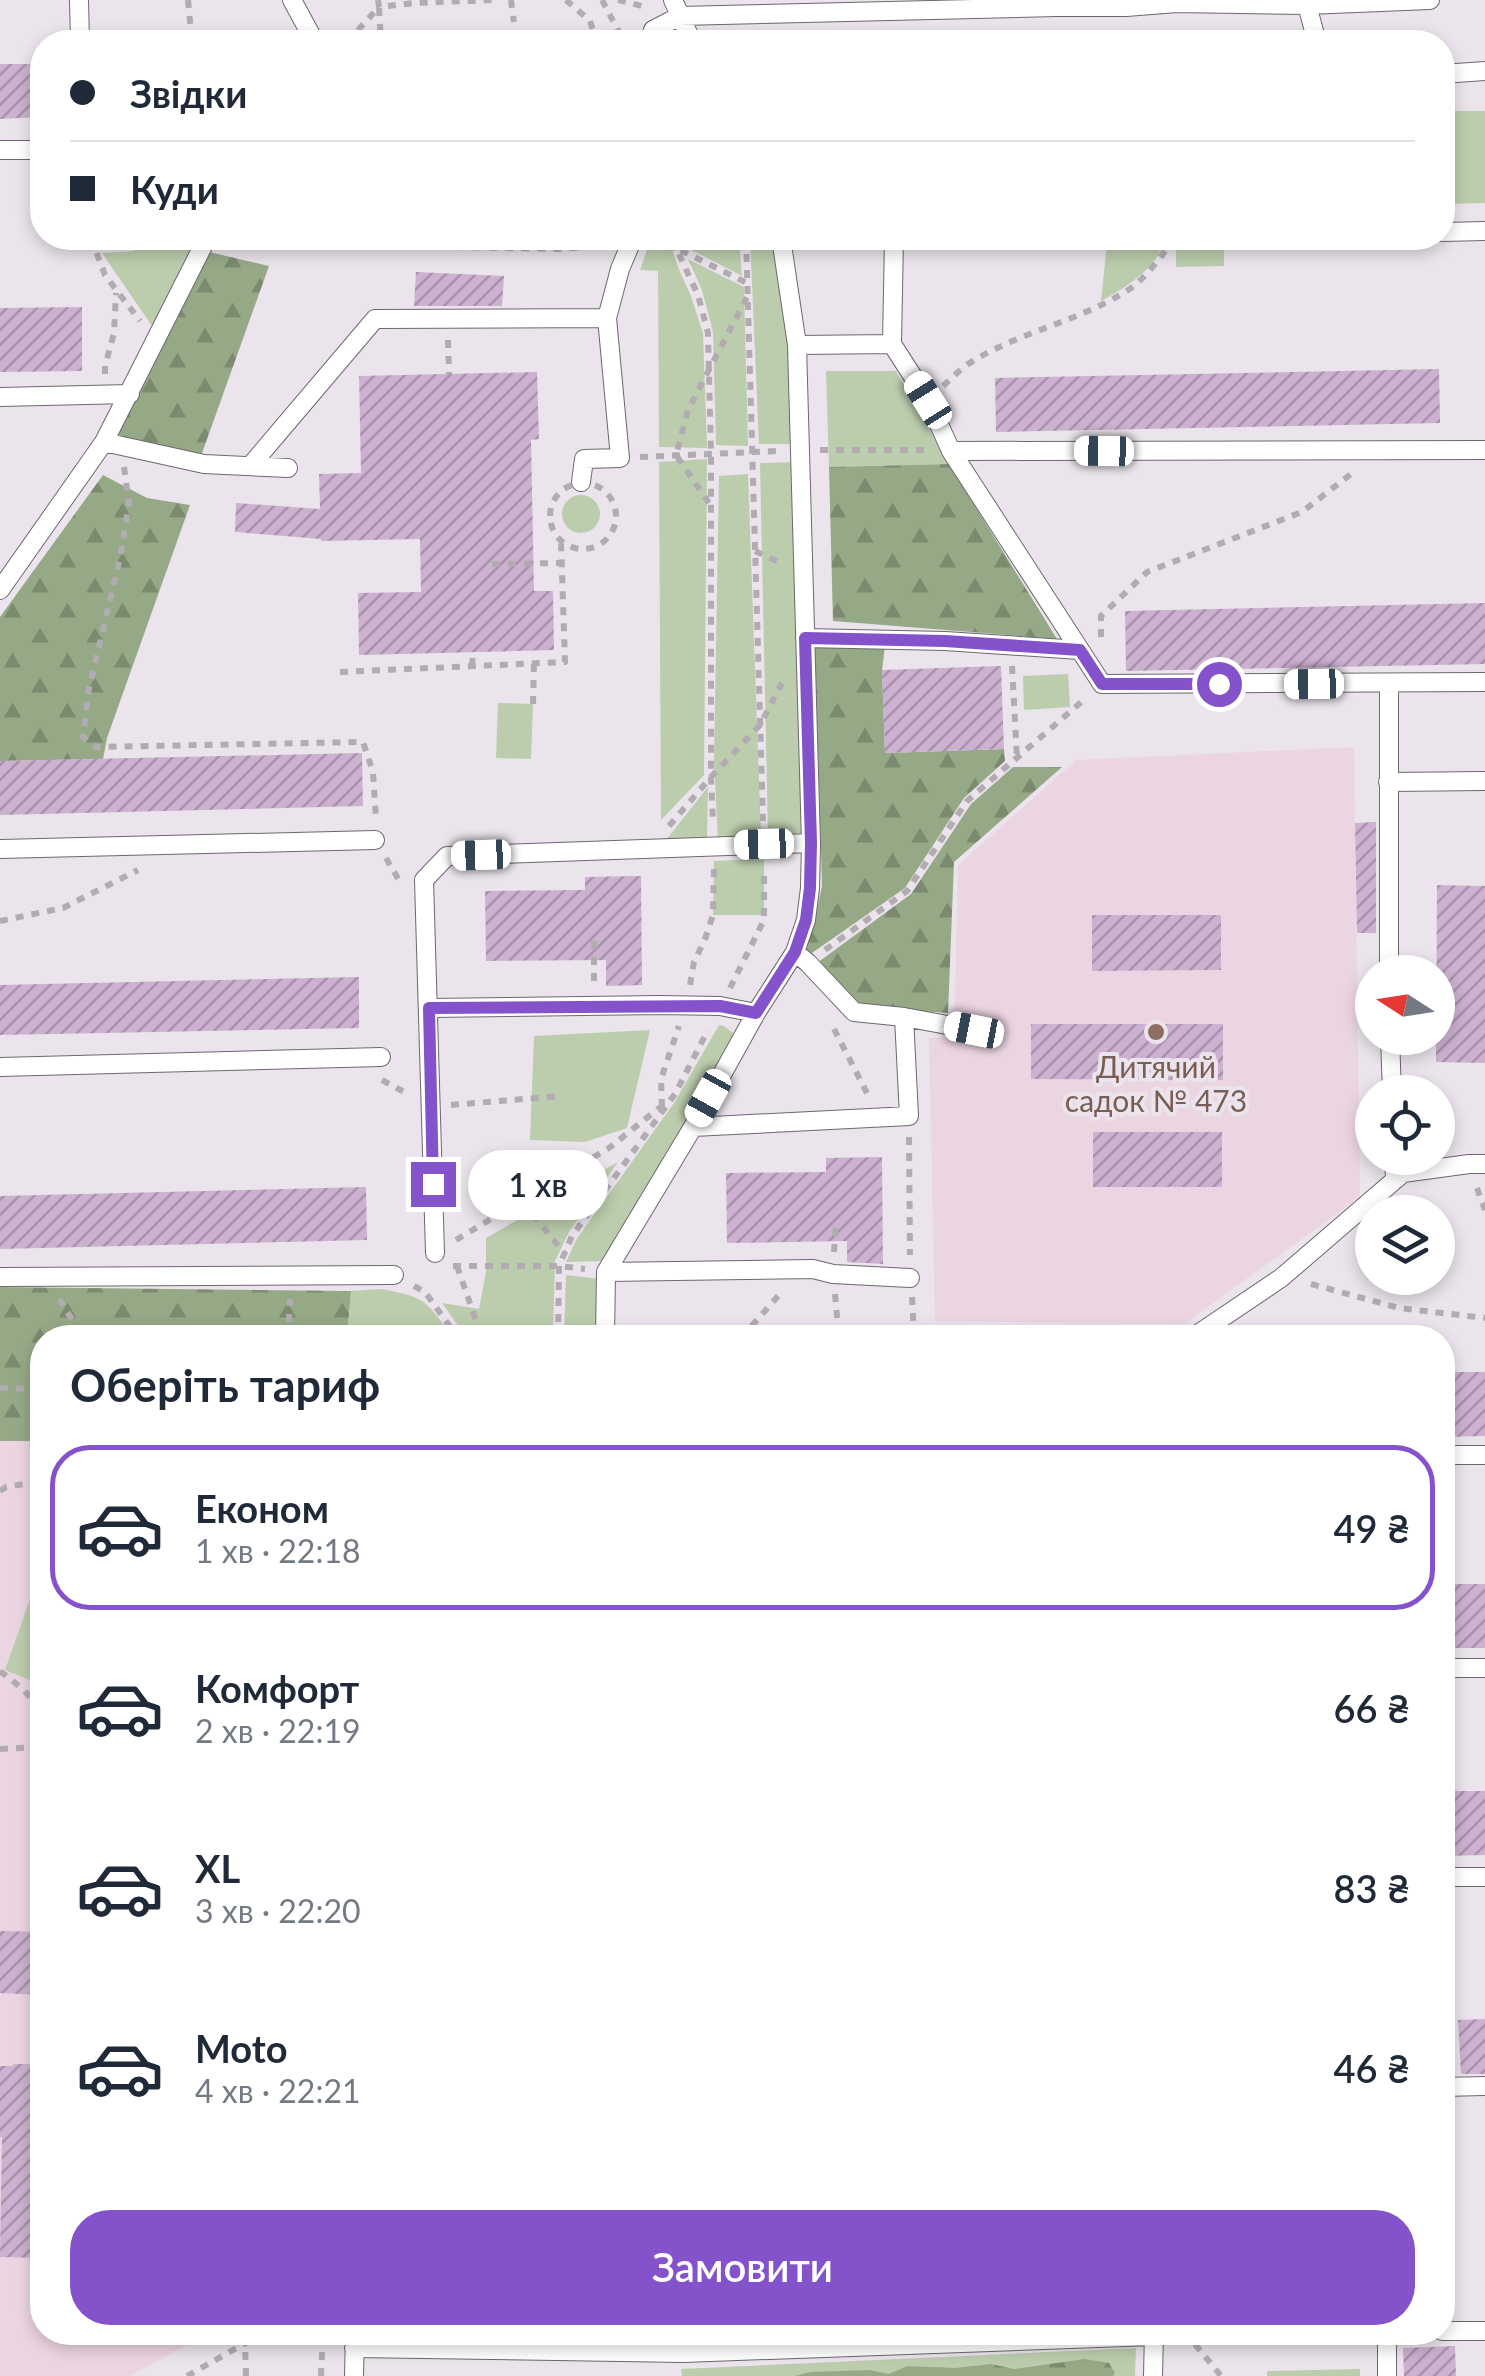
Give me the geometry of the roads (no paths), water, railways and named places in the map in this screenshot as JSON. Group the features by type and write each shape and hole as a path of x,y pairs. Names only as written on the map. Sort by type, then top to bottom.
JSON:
{"lane":[{"path":"79,0 80,30"},
{"path":"292,0 308,30"},
{"path":"652,30 676,8 1126,7 1430,0"},
{"path":"1307,5 1314,30"},
{"path":"1455,73 1485,72"},
{"path":"0,150 30,150"},
{"path":"1455,232 1485,231"},
{"path":"0,590 112,444 130,394 201,250"},
{"path":"582,482 584,459 620,458 607,318 627,250"},
{"path":"605,1325 606,1272 756,1013 802,957 811,843 797,344 783,250"},
{"path":"894,250 892,344 928,400 951,451 1102,684 1485,682"},
{"path":"251,466 375,319 607,318"},
{"path":"797,344 892,344"},
{"path":"0,397 130,394"},
{"path":"112,444 204,464 288,468"},
{"path":"951,451 1485,450"},
{"path":"805,638 945,641 1080,650"},
{"path":"1389,683 1389,955"},
{"path":"1388,782 1485,781"},
{"path":"0,849 375,840"},
{"path":"438,1259 424,880 447,856 811,843"},
{"path":"802,957 854,1012 974,1030"},
{"path":"429,1008 687,1005 756,1013"},
{"path":"692,1127 908,1116 904,1017"},
{"path":"0,1067 381,1057"},
{"path":"1211,1325 1281,1278 1403,1172 1485,1164"},
{"path":"1395,1175 1395,1180"},
{"path":"606,1272 813,1269 833,1274 910,1278"},
{"path":"0,1277 394,1276"},
{"path":"1455,1455 1485,1454"},
{"path":"1455,1668 1485,1668"},
{"path":"1455,1877 1485,1877"},
{"path":"1455,2087 1485,2086"},
{"path":"1455,2331 1485,2331"},
{"path":"354,2345 354,2376"},
{"path":"455,2345 684,2353 882,2345"},
{"path":"596,2345 596,2352"},
{"path":"1153,2376 1154,2345"},
{"path":"1387,2345 1388,2376"}],"place":[{"name":"Дитячий садок № 473","path":"1156,1032"}]}
